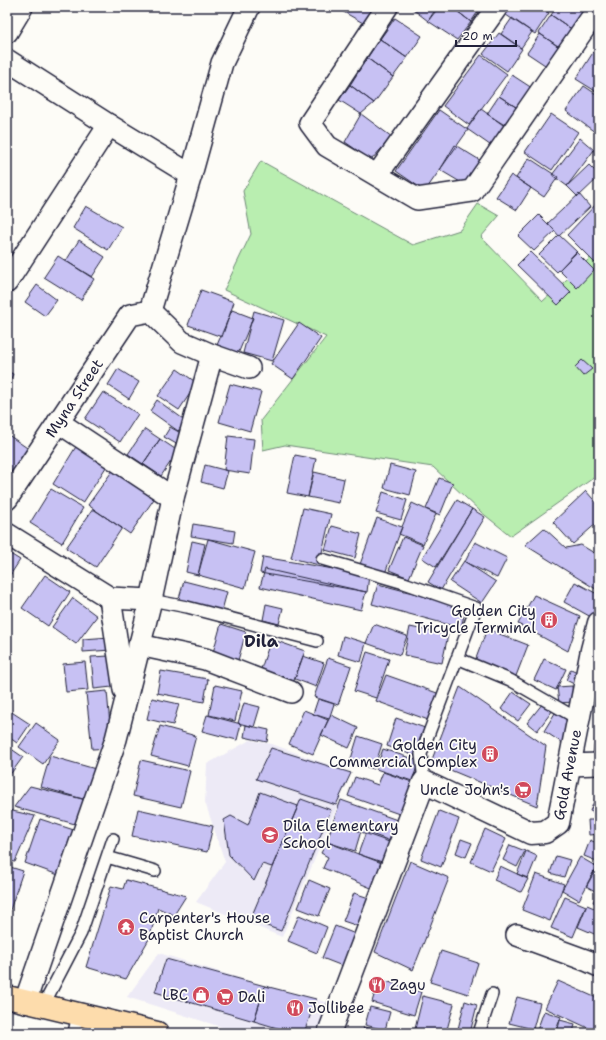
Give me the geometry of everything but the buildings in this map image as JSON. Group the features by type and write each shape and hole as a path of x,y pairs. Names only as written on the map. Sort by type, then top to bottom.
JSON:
{"highway":[{"path":"25,1001 76,1024 157,1033"}],"street":[{"path":"7,32 22,7"},
{"path":"249,368 212,355 182,342 150,311 222,63 250,7"},
{"path":"387,7 310,123 327,146 417,199 472,192 596,19"},
{"path":"377,175 497,7"},
{"path":"7,60 109,125 190,174"},
{"path":"7,282 109,125"},
{"name":"Myna Street","path":"7,499 130,315 150,311"},
{"path":"25,1001 116,739 151,600 173,498 212,355"},
{"path":"58,422 173,498"},
{"path":"7,534 110,598 151,600"},
{"path":"110,598 125,701"},
{"name":"Gold Avenue","path":"424,782 531,833 546,832 558,823 578,719 598,633"},
{"path":"139,645 205,658 291,692"},
{"path":"569,765 599,764"},
{"path":"329,1033 424,782"},
{"path":"517,935 599,966"}],"lane":[{"path":"322,559 404,583 476,608 421,754 424,782"},
{"path":"151,600 187,607 318,641"},
{"path":"457,658 510,680 578,719"},
{"path":"25,1001 81,933 113,839"},
{"path":"107,857 155,871"},
{"path":"479,1033 492,994"}],"shaded area":[{"name":"Dila Elementary School","path":"250,740 272,744 351,773 282,937 196,902 225,862 205,802 207,764"},
{"path":"159,953 265,986 334,1004 323,1033 240,1033 127,997"}],"green space":[{"path":"261,161 413,245 460,230 478,204 499,216 481,237 543,301 599,250 599,474 511,536 481,512 433,467 285,445 263,450 261,420 326,337 224,290 251,234 243,191"}],"place":[{"name":"Golden City Tricycle Terminal","path":"549,620"},
{"name":"Golden City Commercial Complex","path":"490,754"},
{"name":"Uncle John's","path":"523,790"},
{"name":"Dila Elementary School","path":"270,835"},
{"name":"Carpenter's House Baptist Church","path":"126,927"},
{"name":"Zagu","path":"377,985"},
{"name":"LBC","path":"201,995"},
{"name":"Dali","path":"225,997"},
{"name":"Jollibee","path":"295,1008"}],"district":[{"name":"Dila","path":"261,641"}]}
